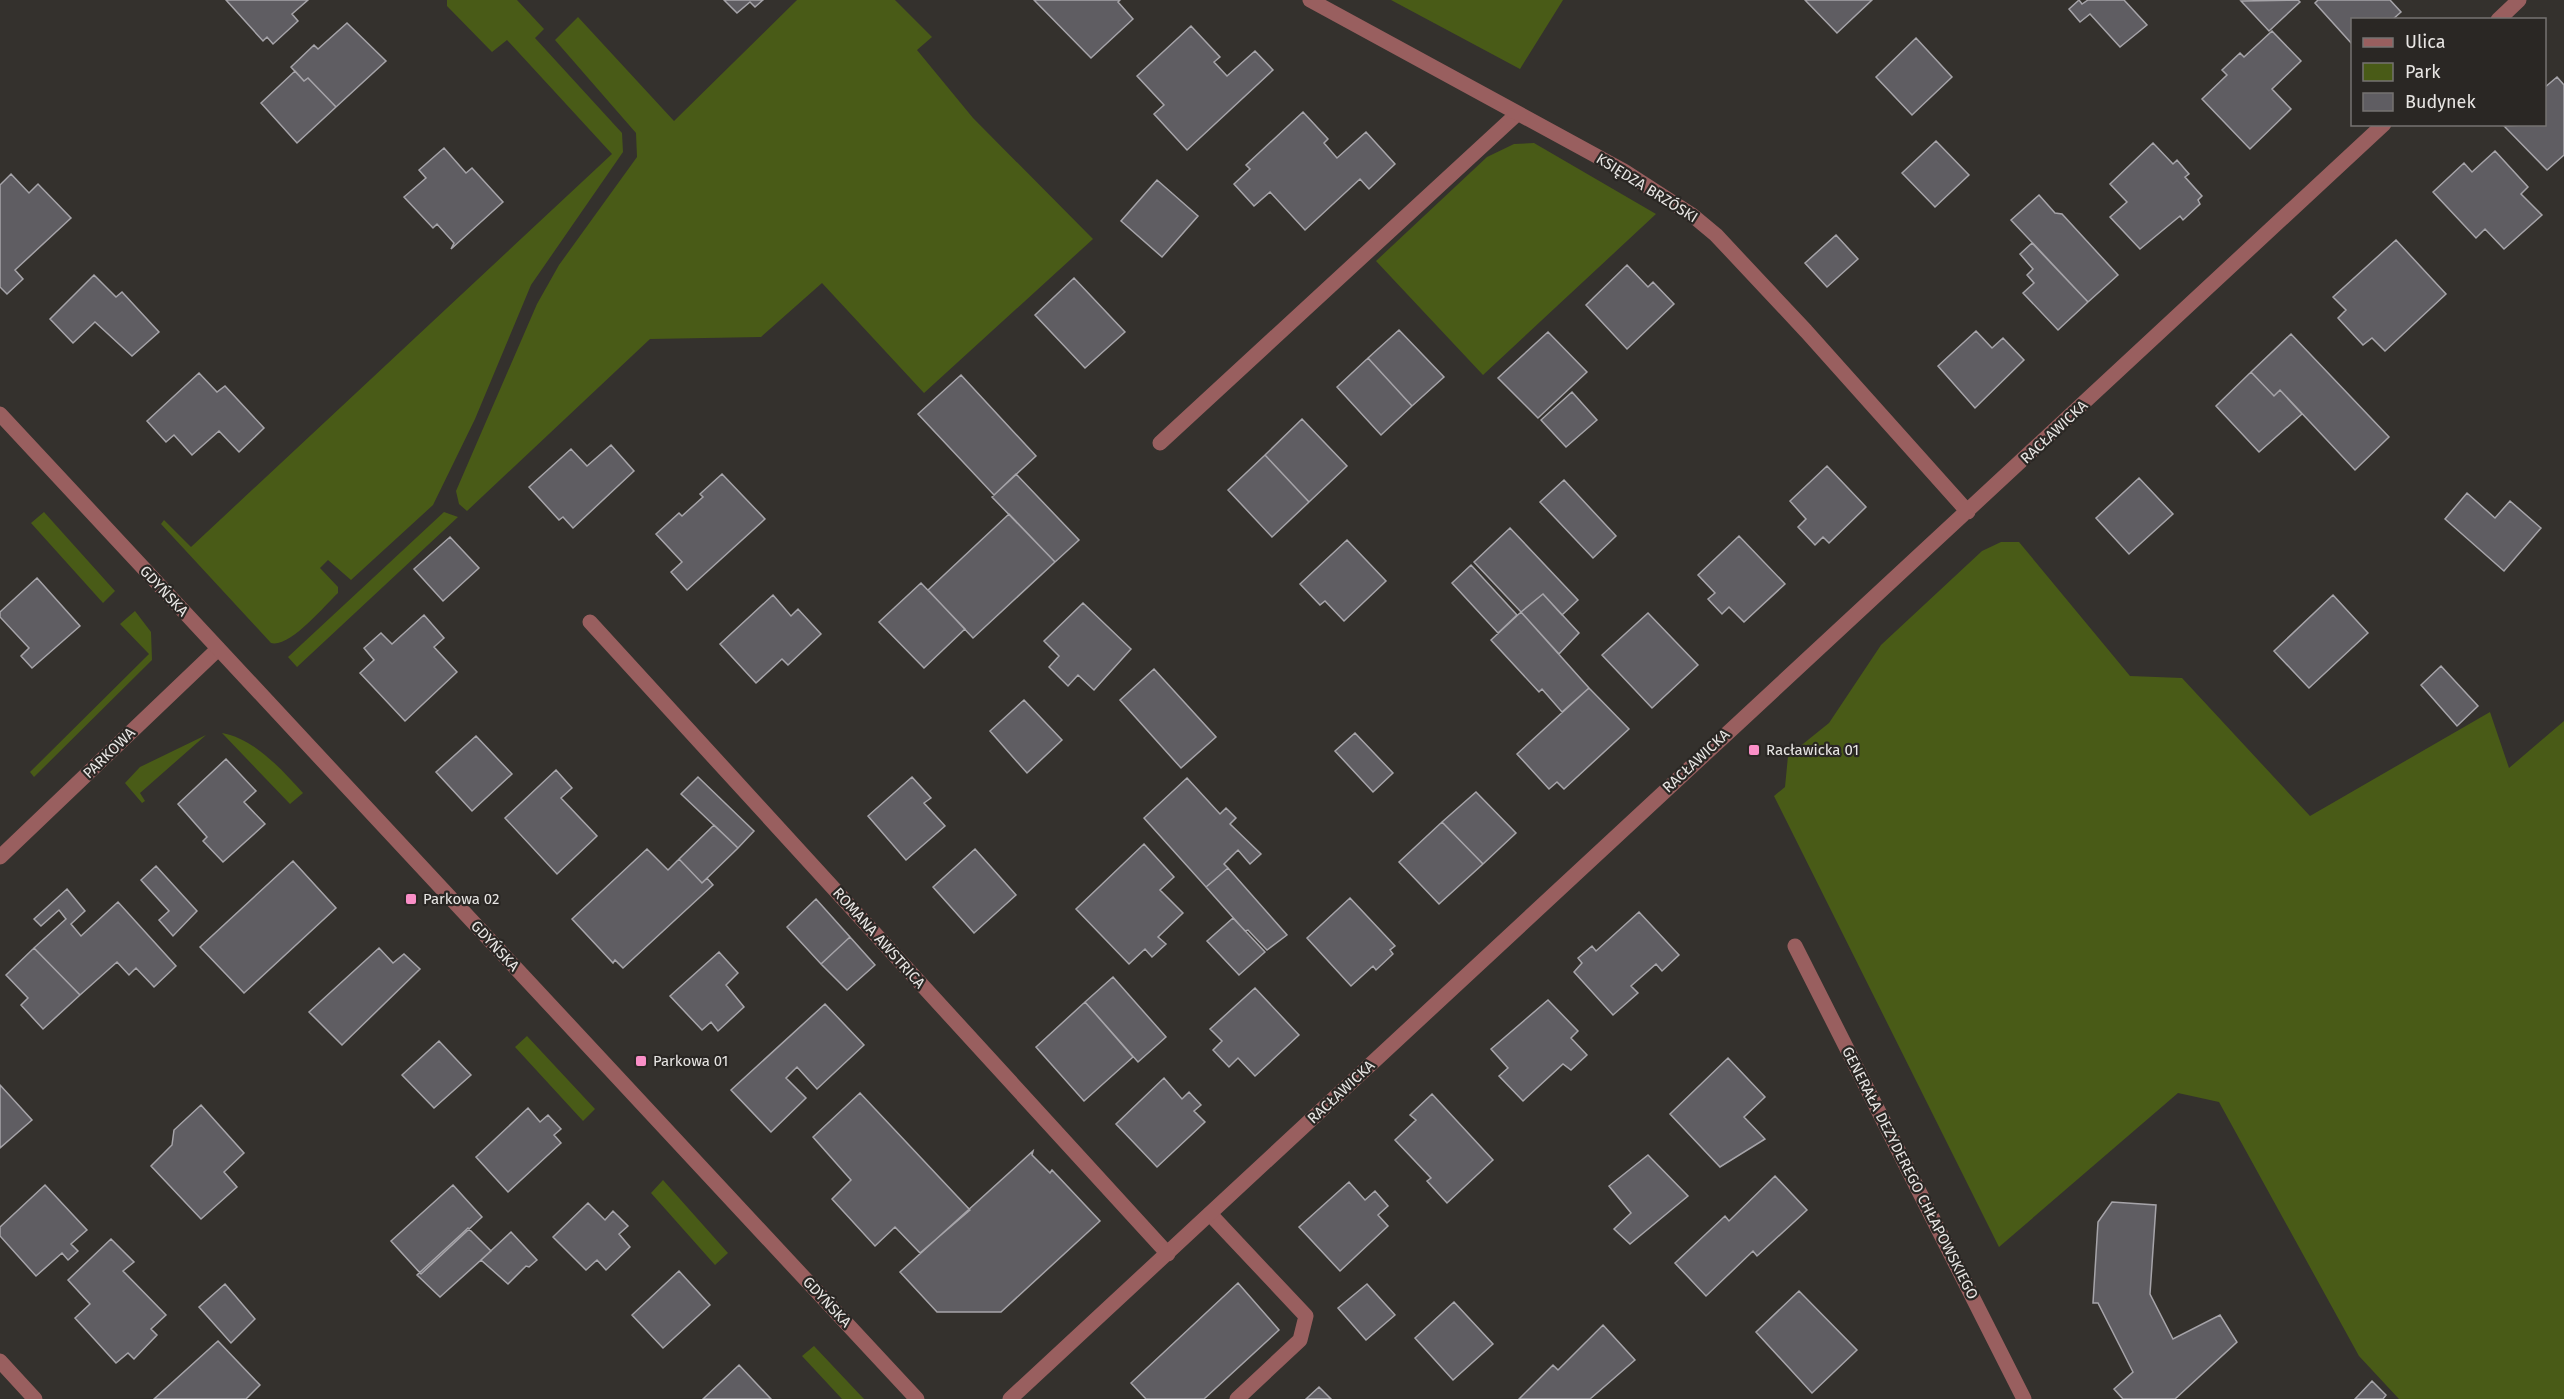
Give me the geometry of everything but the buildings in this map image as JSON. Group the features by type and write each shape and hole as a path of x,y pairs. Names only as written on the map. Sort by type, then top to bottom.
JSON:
{"street":[{"name":"KSIĘDZA BRZÓSKI","path":"1310,0 1624,171 1704,225 1806,331 1968,512"},
{"path":"2500,18 2519,0"},
{"path":"1160,443 1517,114"},
{"name":"RACŁAWICKA","path":"1010,1399 2382,126"},
{"name":"GDYŃSKA","path":"0,414 917,1399"},
{"name":"ROMANA AWSTRICA","path":"590,622 1168,1254"},
{"name":"PARKOWA","path":"0,857 218,649"},
{"name":"GENERAŁA DEZYDEREGO CHŁAPOWSKIEGO","path":"1795,946 2024,1399"},
{"path":"1210,1214 1306,1316 1300,1340 1237,1399"},
{"path":"0,1361 35,1399"}],"green space":[{"path":"447,0 517,0 544,29 535,38 622,133 623,152 531,285 475,419 433,505 351,580 328,560 320,568 338,587 338,593 297,633 279,643 271,643 161,524 164,520 191,547 612,154 507,40 492,52 447,6"},
{"path":"797,0 895,0 932,37 917,50 973,118 1093,239 924,393 822,283 761,337 650,339 467,511 459,504 456,491 537,304 559,265 637,157 636,133 555,40 578,17 674,121"},
{"path":"1391,0 1563,0 1520,69"},
{"path":"1534,143 1656,214 1483,375 1376,261 1487,157 1514,144"},
{"path":"44,512 115,591 103,603 31,523"},
{"path":"444,512 458,517 297,667 288,657"},
{"path":"2001,542 2019,542 2130,676 2182,678 2310,816 2490,712 2509,768 2564,721 2564,1399 2399,1399 2359,1356 2219,1102 2178,1093 1999,1247 1774,796 1785,787 1788,756 1829,723 1881,645 1982,551"},
{"path":"135,611 151,632 152,660 34,777 30,772 149,654 120,624"},
{"path":"222,733 234,736 267,756 303,793 290,804"},
{"path":"206,735 140,793 145,801 142,803 125,783 140,767"},
{"path":"527,1036 595,1109 583,1121 515,1047"},
{"path":"663,1180 728,1253 715,1265 651,1193"},
{"path":"814,1346 864,1399 842,1399 802,1356"}],"place":[{"name":"Racławicka 01","path":"1754,750"},
{"name":"Parkowa 02","path":"411,899"},
{"name":"Parkowa 01","path":"641,1061"}]}
